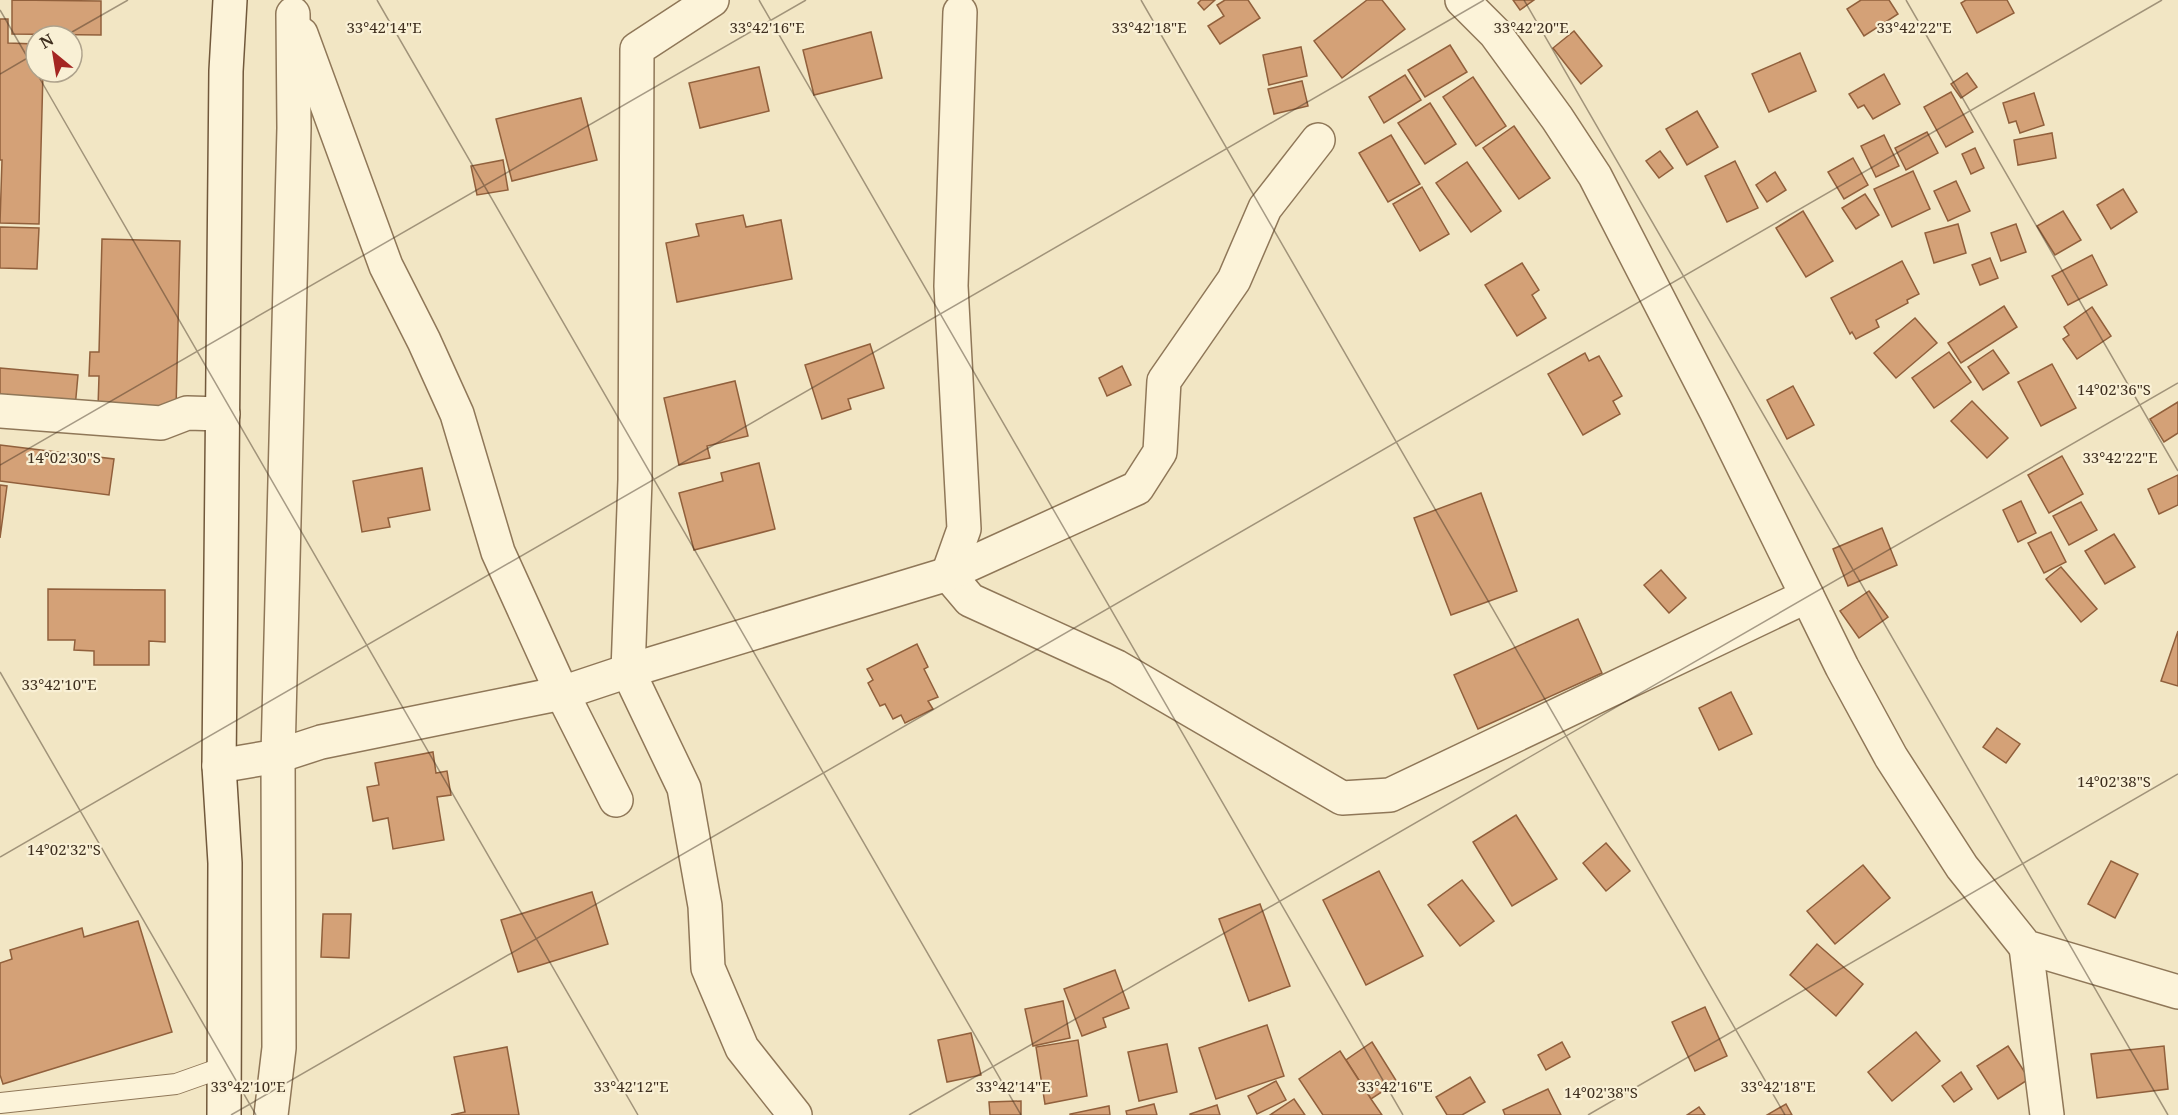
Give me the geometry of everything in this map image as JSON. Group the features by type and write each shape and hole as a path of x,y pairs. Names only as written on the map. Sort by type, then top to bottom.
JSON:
{"street":[{"path":"224,1115 225,863 219,766 226,71 230,0"},
{"path":"712,0 637,49 635,480 628,670 684,788 705,906 708,968 742,1048 795,1115"},
{"path":"1462,0 1495,33 1557,118 1595,176 1716,411 1842,667 1891,757 1962,867 2026,947 2047,1115"},
{"path":"292,7 386,266 424,341 457,414 498,552 562,693 616,800"},
{"path":"271,1115 279,1048 278,756 294,128 292,7"},
{"path":"948,574 964,529 951,286 960,12"},
{"path":"219,766 278,756 321,742 562,693 628,670 948,574 1137,488 1160,452 1164,381 1234,280 1264,208 1317,140"},
{"path":"0,411 161,423 186,413 223,414"},
{"path":"948,574 970,600 1117,667 1342,798 1390,795 1807,596"},
{"path":"2026,947 2178,992"}],"lane":[{"path":"0,1103 176,1084 224,1067"}],"building":[{"path":"12,0 101,1 101,35 84,35 84,24 24,24 24,34 12,34"},
{"path":"1201,0 1215,0 1204,10 1198,3"},
{"path":"1225,0 1248,0 1260,18 1220,44 1208,26 1224,16 1217,5"},
{"path":"1367,0 1382,0 1405,29 1342,78 1314,41"},
{"path":"1513,0 1534,0 1520,10"},
{"path":"1861,0 1889,0 1898,14 1864,36 1847,9"},
{"path":"1966,0 2007,0 2014,13 1977,33 1961,3"},
{"path":"0,19 8,19 8,43 24,44 24,84 43,84 39,224 0,223 2,160 0,160"},
{"path":"1574,31 1602,66 1581,84 1553,48"},
{"path":"871,32 882,78 814,95 803,50"},
{"path":"1450,45 1467,72 1425,97 1408,70"},
{"path":"1301,47 1307,76 1269,85 1263,55"},
{"path":"1800,53 1816,91 1769,112 1752,74"},
{"path":"759,67 769,111 700,128 689,83"},
{"path":"1967,73 1977,87 1961,98 1951,84"},
{"path":"1884,74 1900,104 1873,119 1864,105 1858,108 1849,94"},
{"path":"1405,75 1421,100 1384,123 1369,97"},
{"path":"1473,77 1506,126 1476,146 1443,97"},
{"path":"1302,81 1308,106 1274,114 1268,89"},
{"path":"1951,92 1973,132 1946,147 1924,107"},
{"path":"2034,93 2044,125 2020,133 2016,121 2009,123 2003,103"},
{"path":"581,98 597,160 512,181 496,119"},
{"path":"1430,103 1456,144 1425,164 1398,123"},
{"path":"1697,111 1718,147 1687,165 1666,129"},
{"path":"1514,126 1550,178 1519,199 1483,148"},
{"path":"1927,132 1938,153 1906,170 1895,148"},
{"path":"2052,133 2056,158 2018,165 2014,140"},
{"path":"1391,135 1420,184 1388,202 1359,153"},
{"path":"1884,135 1899,166 1876,177 1861,146"},
{"path":"1975,148 1984,168 1971,174 1962,154"},
{"path":"1660,151 1673,168 1659,178 1646,161"},
{"path":"1853,158 1868,185 1844,199 1828,172"},
{"path":"503,160 508,190 477,195 471,166"},
{"path":"1735,161 1758,208 1727,222 1705,176"},
{"path":"1467,162 1501,211 1471,232 1436,183"},
{"path":"1913,171 1930,209 1892,227 1874,189"},
{"path":"1775,172 1786,190 1767,202 1756,185"},
{"path":"1956,181 1970,211 1948,221 1934,191"},
{"path":"1422,187 1449,234 1420,251 1393,204"},
{"path":"2123,189 2137,212 2111,229 2097,205"},
{"path":"1865,194 1879,215 1856,229 1842,208"},
{"path":"1803,211 1833,261 1806,277 1776,228"},
{"path":"2063,211 2081,240 2055,255 2037,226"},
{"path":"743,215 746,227 781,220 792,279 677,302 666,243 699,236 696,224"},
{"path":"1958,224 1966,253 1934,263 1925,233"},
{"path":"2016,224 2026,252 2001,261 1991,233"},
{"path":"0,227 39,228 37,269 0,268"},
{"path":"102,239 180,241 176,409 98,407 99,376 89,376 90,352 99,352"},
{"path":"2092,255 2107,285 2068,305 2052,276"},
{"path":"1990,258 1998,278 1980,285 1972,265"},
{"path":"1902,261 1919,294 1907,300 1908,303 1876,320 1879,327 1856,339 1852,332 1850,334 1831,298"},
{"path":"1522,263 1539,290 1532,295 1546,318 1517,336 1485,285"},
{"path":"2004,306 2017,327 1961,363 1948,343"},
{"path":"2092,307 2111,336 2077,359 2063,339 2069,335 2064,327"},
{"path":"1915,318 1937,343 1896,378 1874,353"},
{"path":"870,344 884,388 848,399 851,409 822,419 805,365"},
{"path":"1993,350 2009,373 1983,390 1968,367"},
{"path":"1949,352 1971,382 1934,408 1912,378"},
{"path":"1585,353 1589,361 1599,356 1622,396 1613,401 1620,414 1583,435 1548,374"},
{"path":"2052,364 2076,408 2041,426 2018,382"},
{"path":"1122,366 1131,385 1107,396 1099,378"},
{"path":"0,368 78,375 75,408 0,402"},
{"path":"735,381 748,436 707,446 710,458 679,465 664,398"},
{"path":"1793,386 1814,425 1787,439 1767,400"},
{"path":"1972,401 2008,438 1987,458 1951,421"},
{"path":"2178,402 2178,433 2164,442 2150,419"},
{"path":"0,445 114,459 109,495 0,481"},
{"path":"2062,456 2083,494 2049,513 2028,475"},
{"path":"759,463 775,529 694,550 679,493 723,481 721,473"},
{"path":"422,468 430,510 388,518 390,527 362,532 353,481"},
{"path":"2178,475 2178,505 2159,514 2148,489"},
{"path":"0,485 7,486 0,538"},
{"path":"1481,493 1517,591 1451,615 1414,518"},
{"path":"2021,501 2036,533 2018,542 2003,510"},
{"path":"2081,502 2097,530 2069,545 2053,516"},
{"path":"1882,528 1897,565 1848,586 1833,549"},
{"path":"2051,532 2066,562 2044,573 2028,543"},
{"path":"2114,534 2135,567 2105,584 2085,551"},
{"path":"2061,567 2097,609 2081,622 2046,579"},
{"path":"1661,570 1686,598 1669,613 1644,585"},
{"path":"48,589 165,590 165,642 149,641 149,665 94,665 94,651 74,650 75,640 48,640"},
{"path":"1869,591 1888,617 1859,638 1840,611"},
{"path":"1578,619 1602,673 1478,729 1454,675"},
{"path":"2178,631 2178,686 2161,681"},
{"path":"917,644 928,667 924,669 938,697 928,701 933,709 905,723 901,715 893,719 885,704 880,706 868,683 873,680 867,669"},
{"path":"1731,692 1752,734 1719,750 1699,708"},
{"path":"1997,728 2020,744 2006,763 1983,747"},
{"path":"433,752 436,773 447,771 451,795 437,797 444,840 393,849 388,818 373,821 367,787 379,785 375,763"},
{"path":"1516,815 1557,879 1512,906 1473,842"},
{"path":"1606,843 1630,871 1606,891 1583,863"},
{"path":"2111,861 2138,874 2115,918 2088,904"},
{"path":"1863,865 1890,898 1835,944 1807,911"},
{"path":"1379,871 1423,956 1366,985 1323,900"},
{"path":"1462,880 1494,921 1460,946 1428,905"},
{"path":"592,892 608,944 518,972 501,920"},
{"path":"1260,904 1290,986 1249,1001 1219,919"},
{"path":"323,914 351,914 349,958 321,957"},
{"path":"138,921 172,1032 3,1084 0,1075 0,963 12,959 10,950 82,928 84,937"},
{"path":"1817,944 1863,984 1836,1016 1790,975"},
{"path":"1115,970 1129,1008 1103,1018 1106,1027 1082,1036 1064,989"},
{"path":"1063,1001 1070,1038 1033,1046 1025,1009"},
{"path":"1705,1007 1727,1056 1695,1071 1672,1022"},
{"path":"1267,1025 1284,1076 1216,1099 1199,1048"},
{"path":"1916,1032 1940,1061 1892,1101 1868,1072"},
{"path":"971,1033 981,1075 947,1082 938,1040"},
{"path":"1078,1040 1087,1096 1045,1104 1036,1047"},
{"path":"1372,1042 1397,1082 1371,1099 1346,1060"},
{"path":"1562,1042 1570,1057 1546,1070 1538,1055"},
{"path":"1167,1044 1177,1092 1139,1101 1128,1052"},
{"path":"2008,1046 2029,1079 1998,1099 1977,1066"},
{"path":"2164,1046 2168,1089 2097,1098 2091,1054"},
{"path":"507,1047 519,1115 451,1115 465,1112 454,1057"},
{"path":"1340,1051 1382,1115 1323,1115 1299,1079"},
{"path":"1961,1072 1972,1089 1954,1102 1942,1086"},
{"path":"1470,1077 1485,1102 1462,1115 1447,1115 1436,1097"},
{"path":"1276,1081 1286,1100 1257,1114 1248,1096"},
{"path":"1548,1089 1561,1115 1505,1115 1503,1110"},
{"path":"1294,1099 1305,1115 1270,1115"},
{"path":"1021,1101 1021,1115 990,1115 989,1102"},
{"path":"1154,1104 1157,1115 1127,1115 1126,1111"},
{"path":"1786,1104 1792,1115 1767,1115"},
{"path":"1217,1105 1220,1115 1190,1115 1190,1114"},
{"path":"1109,1106 1110,1115 1070,1115 1070,1114"},
{"path":"1699,1107 1705,1115 1687,1115"}]}
